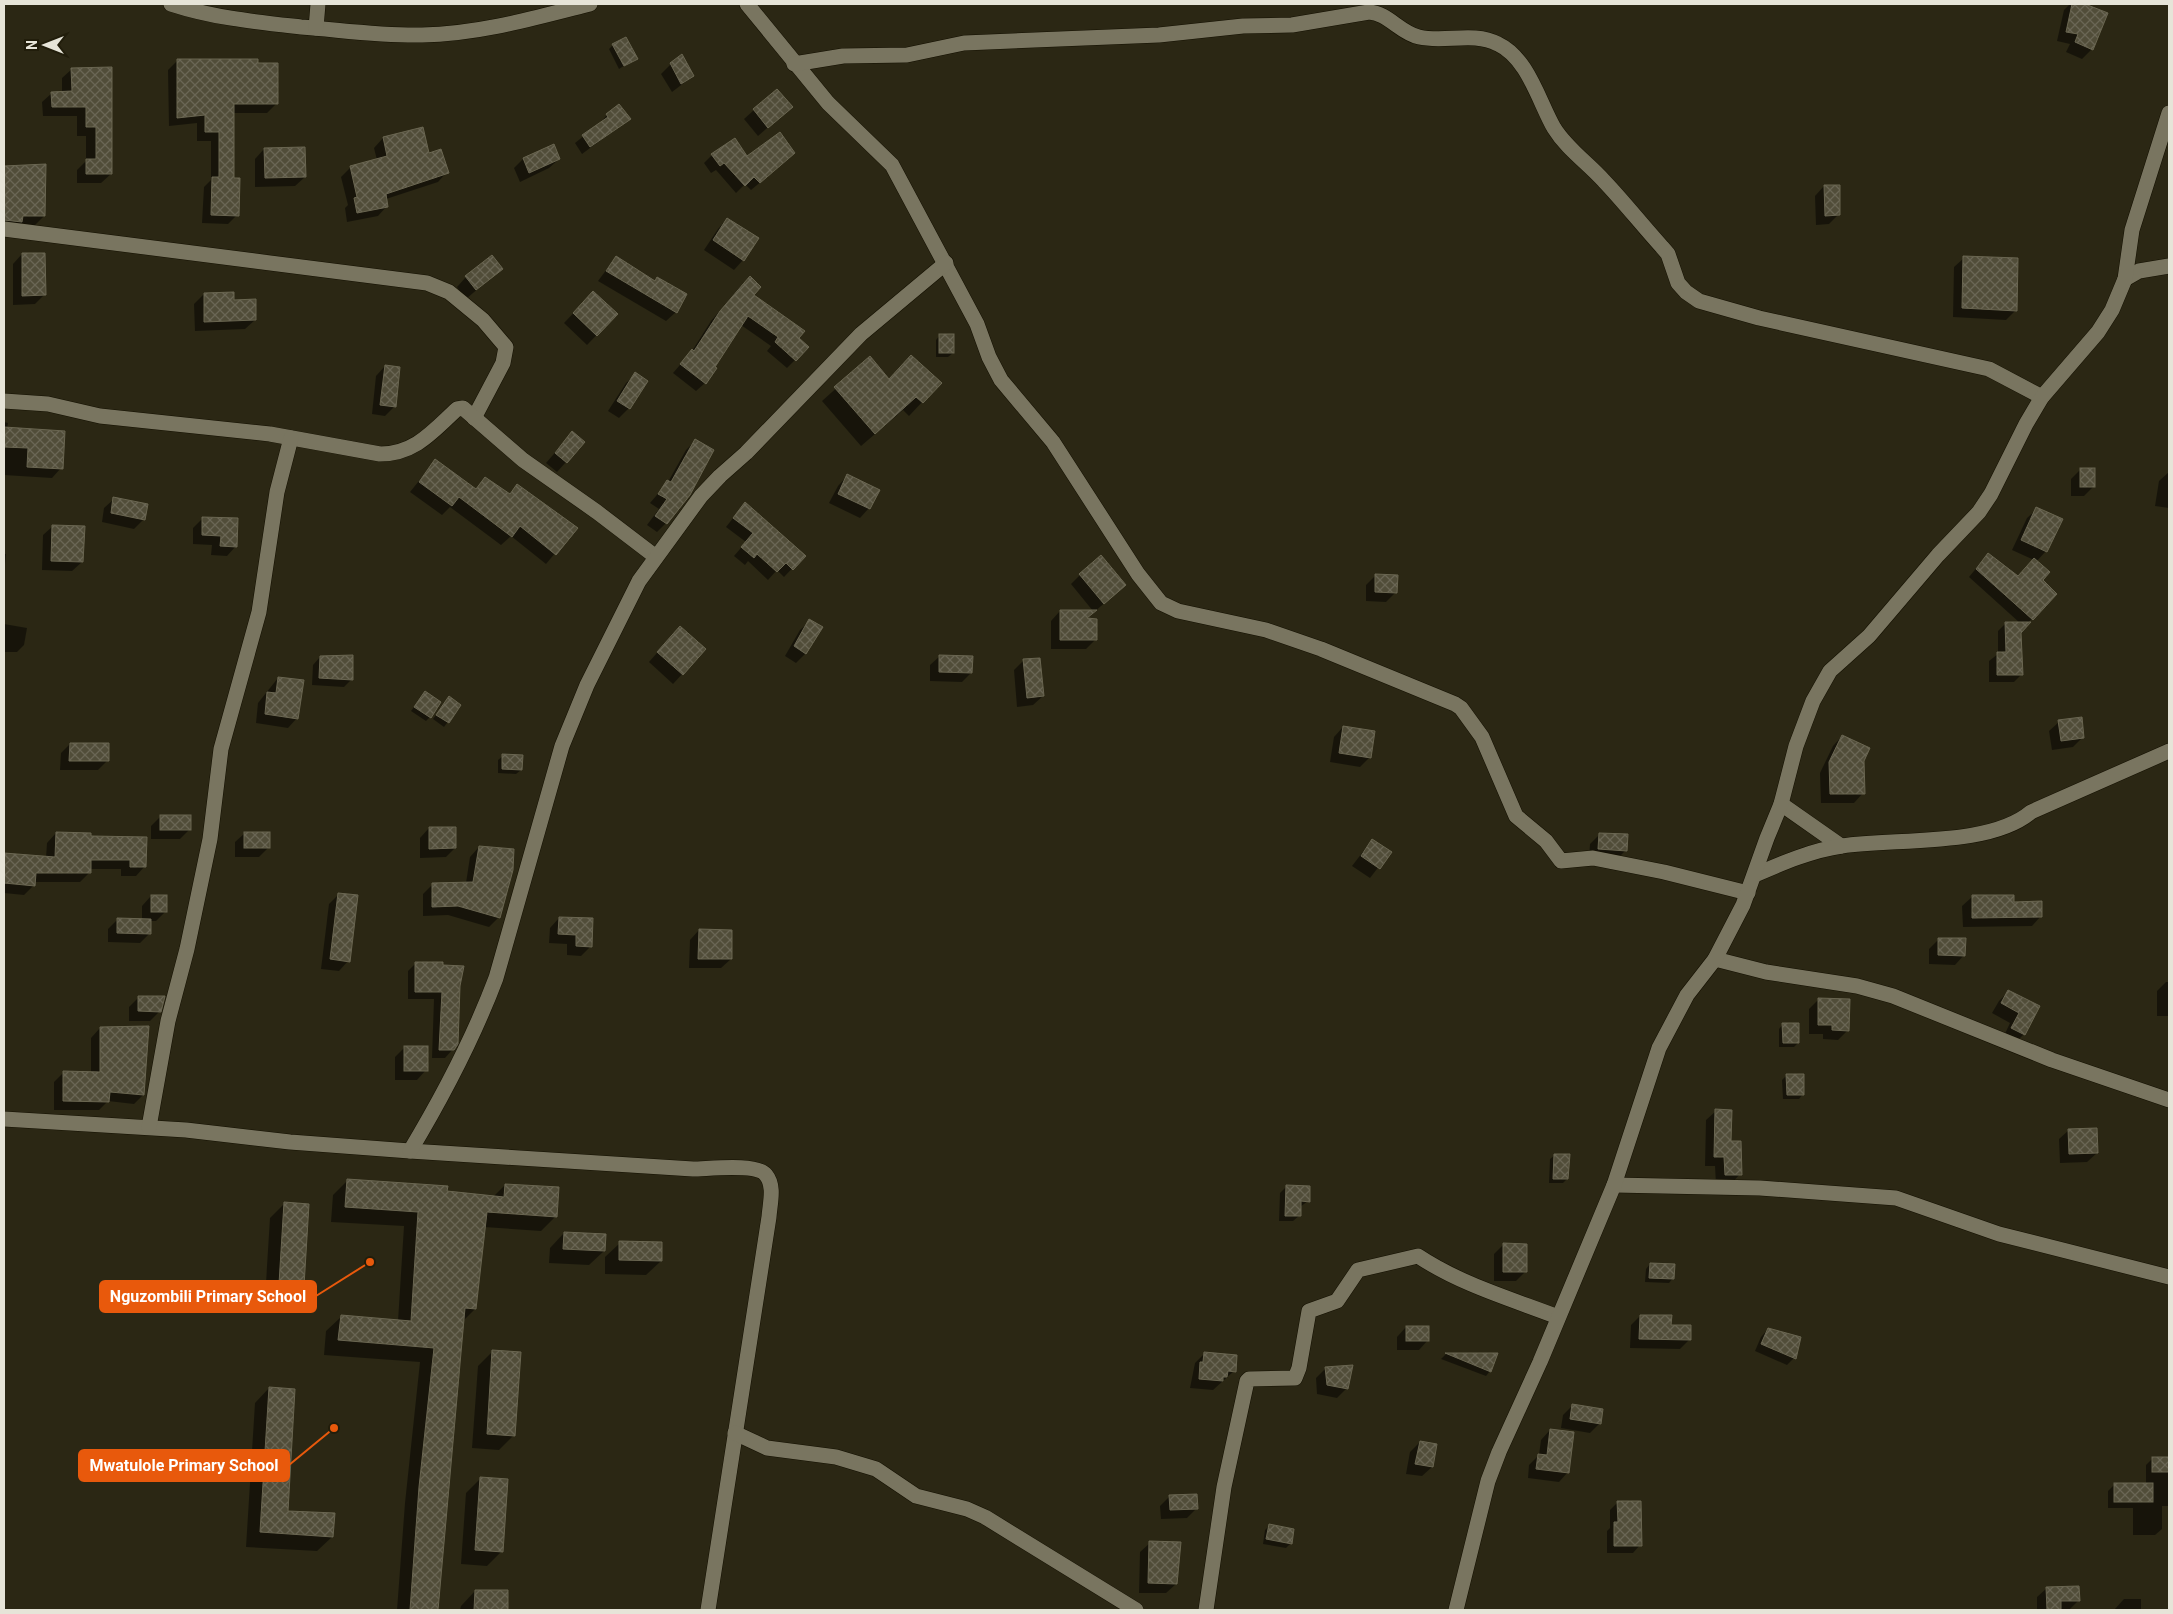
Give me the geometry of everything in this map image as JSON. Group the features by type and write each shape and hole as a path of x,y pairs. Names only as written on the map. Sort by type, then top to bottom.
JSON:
{"street":[{"path":"171,4 226,19 386,34 443,34 528,20 590,4"},
{"path":"316,28 318,4"},
{"path":"747,4 794,64 852,128 889,161 946,263 977,324 989,357 1001,380 1053,442 1138,574 1162,603 1178,611 1266,630 1321,648 1455,704 1461,708 1482,737 1516,816 1546,841 1561,861 1593,858 1664,872 1748,893"},
{"path":"794,64 843,56 907,55 964,43 1159,35 1243,26 1292,26 1369,12 1378,13 1407,33 1419,38 1478,38 1497,43 1506,49 1534,84 1554,128 1562,140 1604,180 1668,254 1678,283 1686,292 1699,301 1778,322 1989,369 2042,397"},
{"path":"1456,1610 1488,1481 1614,1185 1660,1048 1687,995 1715,959 1748,893 1767,838 1782,804 1796,746 1813,702 1830,671 1869,636 1938,555 1979,512 1991,494 2026,424 2042,397 2098,332 2112,310 2124,278 2132,230 2169,113"},
{"path":"4,229 206,256 402,278 435,285 449,292 483,320 506,347 504,363 474,418"},
{"path":"410,1152 445,1092 491,993 551,782 578,705 624,608 656,557 701,496 746,453 861,334 946,263"},
{"path":"2124,278 2139,271 2169,266"},
{"path":"4,401 48,404 100,416 270,434 390,454 414,447 460,408 464,408 523,460 597,512 656,557"},
{"path":"149,1127 168,1021 187,950 210,839 221,749 259,612 277,492 291,438"},
{"path":"1755,875 1780,864 1841,846 1961,837 2019,823 2031,812 2169,750"},
{"path":"1782,804 1841,846"},
{"path":"1715,959 1766,972 1857,986 1893,996 2052,1060 2169,1100"},
{"path":"4,1119 149,1127 410,1152 693,1169 758,1169 763,1172 771,1190 769,1217 708,1610"},
{"path":"1614,1185 1760,1188 1896,1198 1999,1234 2169,1277"},
{"path":"1206,1610 1224,1487 1247,1381 1295,1378 1300,1368 1309,1311 1337,1301 1358,1270 1418,1256 1434,1266 1480,1288 1558,1316"},
{"path":"735,1433 767,1448 836,1457 876,1469 916,1496 967,1509 985,1517 1136,1610"}],"building":[{"path":"2072,4 2085,4 2108,13 2093,50 2075,42 2078,34 2066,32"},
{"path":"626,37 638,59 624,66 612,44"},
{"path":"682,54 694,76 681,84 670,63"},
{"path":"177,59 258,59 258,63 278,63 278,104 234,104 234,178 240,178 239,216 211,215 212,177 219,177 219,132 205,132 205,115 177,118"},
{"path":"112,67 112,174 86,174 86,159 96,159 96,127 86,127 86,107 52,107 51,92 72,91 71,68"},
{"path":"777,89 793,107 768,128 753,109"},
{"path":"619,104 631,119 590,147 582,135 608,117 606,114"},
{"path":"423,127 429,153 441,149 449,173 386,194 388,207 357,213 354,198 357,197 350,166 387,156 383,137"},
{"path":"780,132 795,153 760,183 754,177 745,186 724,163 720,166 711,154 735,138 747,156"},
{"path":"554,144 560,159 529,173 523,158"},
{"path":"305,147 306,177 265,178 264,148"},
{"path":"46,164 45,216 23,216 22,222 4,220 4,166"},
{"path":"1824,185 1840,185 1840,215 1825,216"},
{"path":"727,218 759,238 744,261 713,240"},
{"path":"22,253 45,253 46,295 22,296"},
{"path":"492,255 503,269 476,290 465,276"},
{"path":"616,256 655,281 657,277 687,294 677,313 606,271"},
{"path":"1963,256 2018,258 2017,311 1962,308"},
{"path":"750,276 761,287 754,295 805,331 799,338 809,347 796,361 775,342 778,337 748,316 706,384 680,364 692,349 694,351 720,311"},
{"path":"593,291 618,314 597,336 573,313"},
{"path":"234,292 234,300 256,299 256,320 204,322 204,293"},
{"path":"939,334 954,334 954,353 939,353"},
{"path":"911,355 942,383 923,403 916,397 875,434 834,387 870,356 889,379"},
{"path":"385,365 400,367 396,407 380,405"},
{"path":"635,372 648,381 630,409 617,401"},
{"path":"4,427 65,431 63,469 27,467 28,448 4,447"},
{"path":"572,431 585,442 567,463 555,453"},
{"path":"695,439 714,450 690,495 667,524 655,516 667,499 658,494 667,480 671,482"},
{"path":"435,459 476,489 485,477 510,494 517,484 578,528 556,555 520,526 512,537 459,497 452,506 419,482"},
{"path":"2080,468 2095,468 2095,487 2080,487"},
{"path":"847,474 880,490 870,509 838,494"},
{"path":"113,497 148,504 145,520 111,513"},
{"path":"745,502 806,556 793,570 786,563 777,572 757,554 754,558 741,547 753,533 733,518"},
{"path":"2036,507 2063,519 2047,552 2021,540"},
{"path":"202,517 238,518 237,547 220,546 221,536 202,535"},
{"path":"52,525 85,526 83,562 51,561"},
{"path":"1988,553 2018,576 2034,558 2050,572 2043,580 2057,594 2033,620 1976,569"},
{"path":"1101,555 1126,585 1104,604 1079,574"},
{"path":"1375,574 1398,575 1397,593 1375,592"},
{"path":"1060,610 1097,610 1087,618 1097,619 1097,640 1060,640"},
{"path":"809,619 823,627 806,654 794,646"},
{"path":"2005,622 2031,622 2021,633 2023,675 1997,675 1997,652 2006,652"},
{"path":"680,626 706,649 683,675 657,652"},
{"path":"353,655 353,680 319,678 320,656"},
{"path":"939,655 973,656 972,673 939,672"},
{"path":"1040,658 1044,696 1027,698 1023,659"},
{"path":"278,677 304,680 298,719 265,714 267,692 276,693"},
{"path":"425,691 441,702 431,718 414,707"},
{"path":"449,696 461,705 449,723 436,715"},
{"path":"2082,717 2084,738 2061,741 2058,720"},
{"path":"1343,726 1375,731 1371,758 1339,753"},
{"path":"1842,735 1870,748 1864,761 1865,794 1830,794 1829,762"},
{"path":"70,743 109,743 109,761 69,761"},
{"path":"502,754 523,755 522,770 502,769"},
{"path":"160,815 191,815 191,830 160,830"},
{"path":"429,827 456,827 456,848 429,849"},
{"path":"56,832 91,833 91,836 147,837 146,867 130,867 130,860 91,860 91,873 36,873 35,886 4,883 4,853 55,857"},
{"path":"244,832 270,832 270,848 244,848"},
{"path":"1599,833 1628,834 1627,851 1598,849"},
{"path":"1372,839 1392,852 1380,869 1361,856"},
{"path":"479,846 514,849 513,870 500,918 458,906 432,907 432,883 473,882"},
{"path":"338,893 358,895 350,962 330,959"},
{"path":"151,895 167,895 167,912 151,912"},
{"path":"1972,895 2014,895 2014,902 2042,901 2042,917 1972,918"},
{"path":"559,917 593,918 592,947 576,946 576,935 558,934"},
{"path":"117,918 151,919 151,934 117,933"},
{"path":"699,929 732,930 732,959 698,959"},
{"path":"1938,938 1966,938 1965,956 1938,955"},
{"path":"415,962 443,962 443,965 464,966 460,986 458,1044 454,1050 439,1050 442,992 415,992"},
{"path":"2008,990 2040,1006 2025,1035 2011,1028 2019,1013 2001,1003"},
{"path":"138,996 165,996 161,1012 138,1011"},
{"path":"1818,998 1850,999 1849,1031 1832,1030 1832,1025 1818,1025"},
{"path":"1782,1023 1799,1023 1799,1043 1783,1043"},
{"path":"149,1026 144,1095 110,1092 109,1102 63,1101 63,1071 100,1072 100,1027"},
{"path":"404,1046 428,1046 428,1071 404,1071"},
{"path":"1786,1074 1804,1074 1804,1095 1787,1095"},
{"path":"1715,1109 1732,1110 1731,1141 1741,1141 1742,1175 1725,1175 1724,1157 1714,1157"},
{"path":"2097,1128 2098,1153 2069,1154 2068,1129"},
{"path":"1554,1154 1570,1154 1568,1179 1553,1179"},
{"path":"347,1179 448,1186 447,1191 504,1197 505,1184 559,1187 557,1217 487,1212 476,1309 465,1308 438,1610 410,1610 419,1487 434,1348 338,1340 341,1315 411,1321 418,1212 345,1207"},
{"path":"1286,1185 1310,1186 1310,1202 1301,1201 1301,1216 1285,1216"},
{"path":"284,1202 309,1204 304,1286 279,1284"},
{"path":"564,1232 606,1234 605,1251 563,1249"},
{"path":"619,1241 662,1242 662,1261 619,1260"},
{"path":"1503,1243 1527,1244 1527,1272 1503,1272"},
{"path":"1650,1263 1675,1264 1674,1279 1649,1278"},
{"path":"1640,1315 1672,1315 1671,1325 1691,1325 1691,1340 1639,1339"},
{"path":"1406,1326 1429,1326 1429,1341 1406,1341"},
{"path":"1768,1328 1801,1337 1796,1359 1761,1344"},
{"path":"492,1350 521,1352 515,1436 487,1434"},
{"path":"1204,1352 1237,1355 1236,1372 1228,1371 1227,1377 1223,1377 1223,1381 1199,1379 1200,1362 1203,1362"},
{"path":"1445,1353 1498,1353 1491,1372"},
{"path":"1353,1365 1348,1389 1327,1385 1325,1367"},
{"path":"269,1387 295,1389 288,1511 335,1513 333,1537 260,1532"},
{"path":"1572,1404 1603,1409 1601,1424 1570,1419"},
{"path":"1550,1429 1574,1432 1569,1473 1536,1469 1538,1454 1547,1455"},
{"path":"1420,1441 1437,1444 1433,1467 1415,1464"},
{"path":"2152,1457 2169,1457 2169,1472 2152,1472"},
{"path":"480,1477 508,1479 503,1552 475,1550"},
{"path":"2114,1483 2153,1483 2153,1502 2114,1502"},
{"path":"1197,1494 1198,1509 1170,1510 1169,1495"},
{"path":"1617,1501 1641,1501 1642,1546 1614,1546 1614,1522 1618,1522"},
{"path":"1269,1524 1294,1529 1292,1544 1266,1539"},
{"path":"1149,1541 1181,1542 1177,1584 1148,1583"},
{"path":"2079,1586 2080,1601 2061,1601 2061,1610 2047,1610 2046,1587"},
{"path":"475,1590 508,1590 508,1610 474,1610"}],"place":[{"name":"Nguzombili Primary School","path":"370,1262"},
{"name":"Mwatulole Primary School","path":"334,1428"}]}
